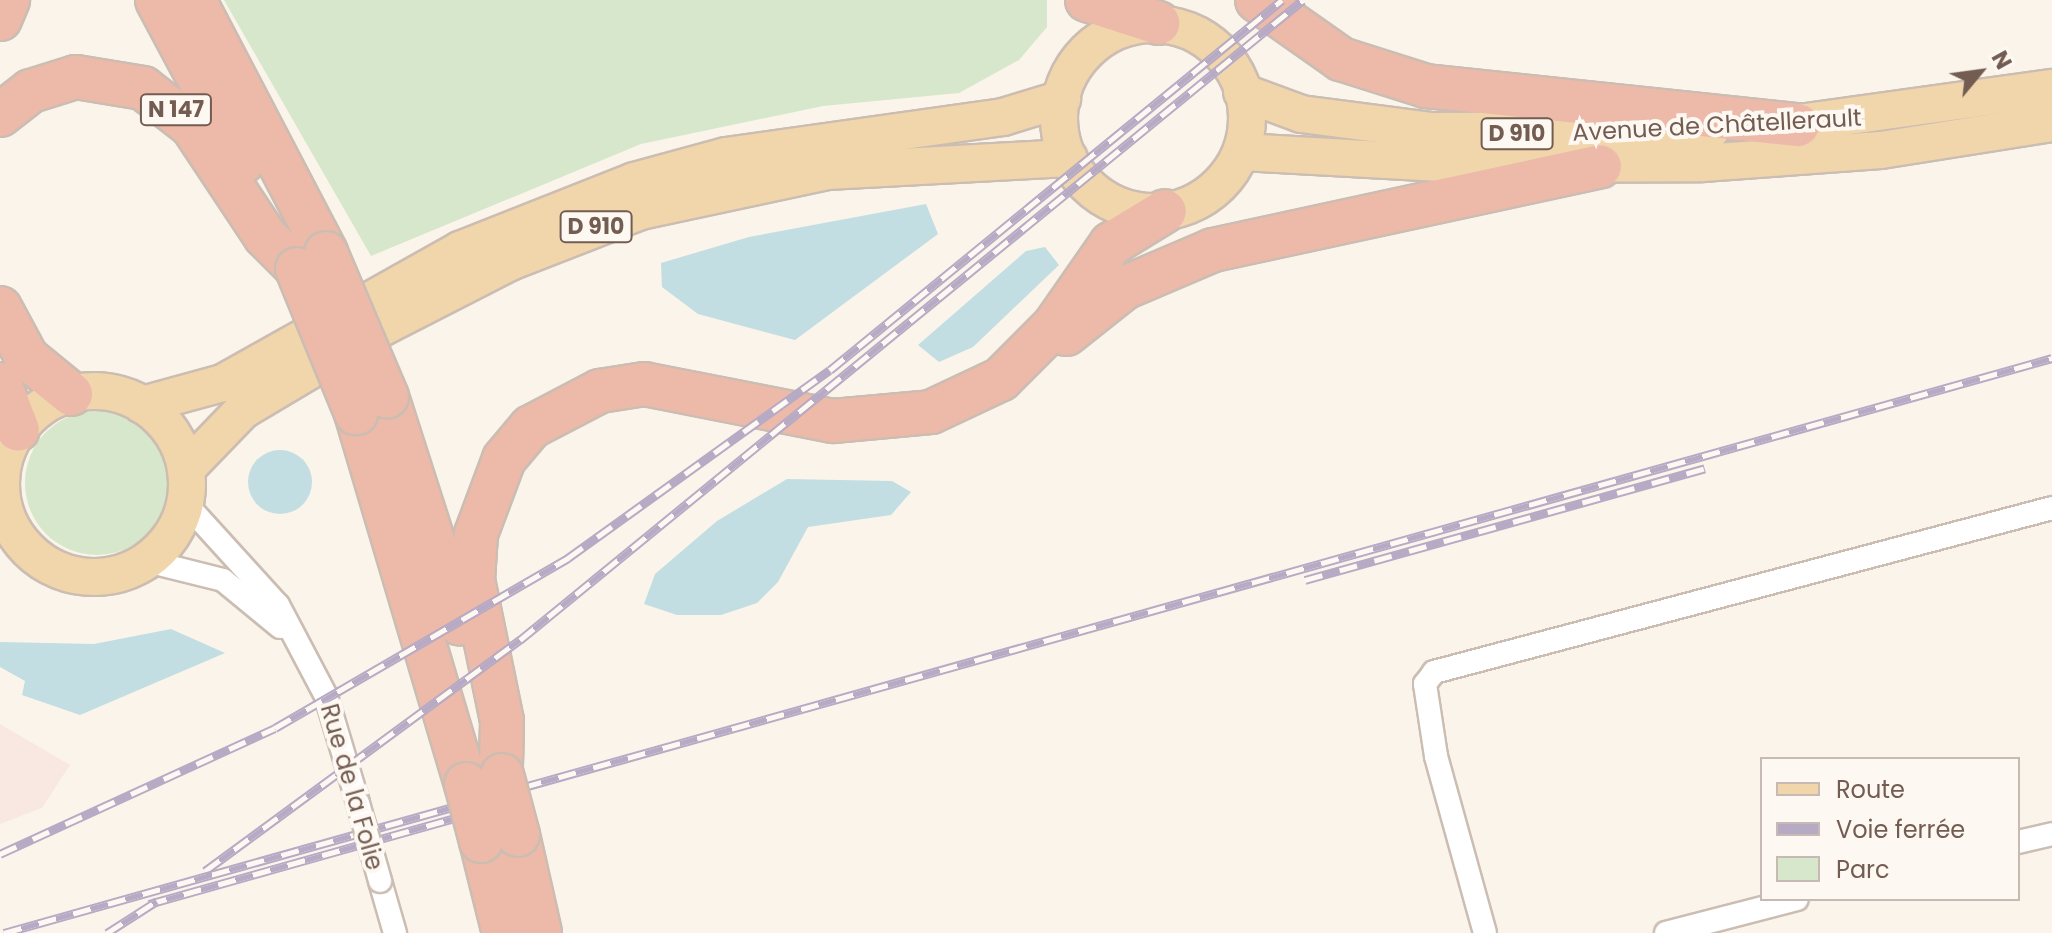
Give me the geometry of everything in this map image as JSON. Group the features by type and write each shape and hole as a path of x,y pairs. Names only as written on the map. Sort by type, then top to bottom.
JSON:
{"highway":[{"path":"0,19 8,0"},
{"name":"N 147","path":"157,0 305,263"},
{"name":"N 147","path":"194,0 305,263 372,405 490,775 500,838 504,933"},
{"path":"1087,0 1158,23"},
{"path":"1257,0 1341,59 1426,86 1798,125"},
{"name":"N 147","path":"0,115 31,91 76,77 143,88 192,126 265,236 305,263"},
{"path":"490,775 502,721 473,580 476,534 504,459 531,427 600,391 644,384 833,421 882,422 971,397 1033,351 1062,338 1124,288 1213,250 1600,166"},
{"path":"1033,351 1111,244 1165,211"},
{"path":"0,308 27,358 71,394"},
{"path":"0,384 18,430"},
{"name":"N 147","path":"500,838 540,933"}],"main road":[{"path":"1158,23 1212,44 1242,92 1242,152 1214,188 1165,211 1128,212 1102,202 1069,158 1062,99 1093,45 1124,28 1158,23"},
{"name":"Avenue de Châtellerault","path":"1242,92 1301,114 1432,131 1798,125 2052,88"},
{"name":"D 910","path":"142,405 223,383 460,250 634,181 726,156 1003,117 1062,99"},
{"name":"Avenue de Châtellerault","path":"1242,152 1600,166 1881,150 2052,123"},
{"name":"D 910","path":"186,487 243,410 381,328 510,262 641,211 785,176 881,164 1069,158"},
{"path":"110,392 142,405 172,433 186,487 167,542 147,561 91,577 35,556 18,538 1,493 18,430 71,394 110,392"},
{"path":"0,563 35,556"}],"street":[{"name":"Rue de la Folie","path":"186,487 266,589 326,696 395,933"},
{"path":"1485,933 1436,756 1425,684 1434,672 2052,508"},
{"name":"Rue de la Folie","path":"147,561 223,580 299,645"},
{"path":"2020,842 2052,834"},
{"path":"1666,933 1789,901"}],"shaded area":[{"path":"0,724 70,765 42,808 0,824"}],"green space":[{"path":"224,0 1047,0 1047,27 1019,60 959,93 823,106 641,144 371,256"},
{"path":"97,411 125,416 148,432 164,455 169,483 164,511 148,534 125,550 97,555 69,550 46,534 30,511 25,483 30,455 46,432 69,416"}],"water":[{"path":"926,204 938,234 795,340 698,314 662,287 661,263 749,237"},
{"path":"1045,247 1059,265 973,347 939,362 918,345 1026,251"},
{"path":"280,450 298,456 306,464 312,482 306,500 298,508 280,514 262,508 254,500 248,482 254,464 262,456"},
{"path":"787,479 892,481 911,492 891,515 808,527 778,582 757,603 721,615 677,615 644,604 655,574 717,521"},
{"path":"171,629 225,653 80,715 22,695 25,681 0,667 0,642 94,644"}],"railway":[{"path":"0,854 275,728 568,558 830,370 1282,0"},
{"path":"205,871 520,640 1303,0"},
{"path":"4,933 2052,358"},
{"path":"1305,580 1705,468"},
{"path":"149,904 488,809"},
{"path":"107,933 157,901"}]}
